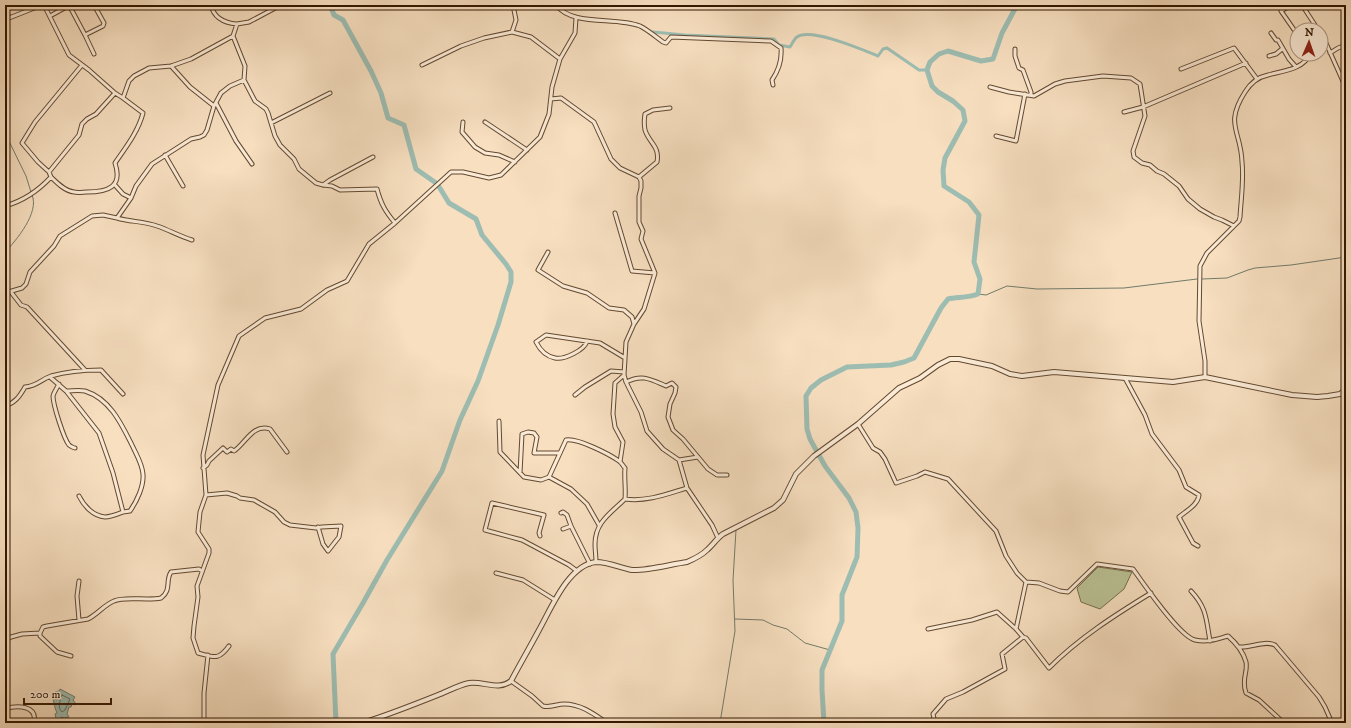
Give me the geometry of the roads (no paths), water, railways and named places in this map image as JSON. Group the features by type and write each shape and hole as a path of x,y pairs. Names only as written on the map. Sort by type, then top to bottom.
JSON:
{"street":[{"path":"5,8 9,18 43,5 69,55 82,65 115,93 143,113 141,122 131,140 115,162 118,176 114,184 110,189 97,193 75,193 67,190 51,177 49,172 34,158 22,143 35,122 82,65"},
{"path":"50,16 70,5 94,54"},
{"path":"86,35 103,26 104,23 94,5"},
{"path":"211,5 217,17 225,23 237,24 249,22 281,5"},
{"path":"270,5 274,9"},
{"path":"512,32 516,20 513,5"},
{"path":"556,5 576,18 620,21 641,27 666,43 671,38 771,41 782,48 782,59 772,80 773,85"},
{"path":"1289,22 1281,11 1291,5"},
{"path":"1302,5 1313,22"},
{"path":"229,646 224,654 218,657 208,656 198,653 193,638 198,597 197,586 209,553 209,549 198,532 200,512 206,495 203,455 218,385 239,336 265,318 301,309 327,290 347,281 370,244 452,172 464,172 489,178 501,175 515,162 540,137 549,114 552,87 560,59 575,33 576,18"},
{"path":"237,24 233,36 245,66 244,80 255,101 266,109 275,136 280,145 294,159 300,169 316,183 332,186 340,190 377,189 384,209 395,223"},
{"path":"422,65 461,46 484,38 512,32 531,37 560,59"},
{"path":"1272,33 1296,67"},
{"path":"123,98 129,81 134,76 149,68 171,66 191,59 233,36"},
{"path":"1346,45 1330,53 1346,88"},
{"path":"1181,69 1234,48 1257,79"},
{"path":"1269,56 1276,54 1282,49"},
{"path":"1015,50 1015,56 1019,68 1023,70 1031,95"},
{"path":"1205,377 1205,361 1199,321 1200,266 1207,253 1239,221 1240,217 1242,162 1234,124 1236,107 1248,87 1257,79 1262,76 1296,67 1305,62"},
{"path":"1124,112 1143,107 1246,63"},
{"path":"171,66 190,87 215,104 236,141 252,164"},
{"path":"990,87 1034,96 1055,84 1065,81 1103,76 1131,78 1140,84 1145,116 1133,151 1134,157 1142,163 1150,165 1157,171 1164,174 1179,186 1188,199 1200,209 1214,218 1234,226"},
{"path":"117,218 131,198 136,186 152,164 191,139 200,137 204,134 207,130 215,104 224,89 244,80"},
{"path":"49,172 79,135 82,124 96,114 115,93"},
{"path":"271,123 330,93"},
{"path":"996,136 1016,141 1025,94"},
{"path":"551,99 561,98 594,122 611,159 620,168 639,177 641,181 639,196 639,222 643,231 641,239 655,274 644,309 634,324 626,342 624,373 626,382 641,412 647,431 663,449 679,460 687,488 712,525 718,538"},
{"path":"639,177 657,162 658,154 645,131 645,114 653,110 670,108"},
{"path":"463,122 462,132 475,147 485,153 499,154 515,162"},
{"path":"485,122 527,150"},
{"path":"165,155 182,186"},
{"path":"322,185 373,157"},
{"path":"5,206 22,200 51,177"},
{"path":"114,184 123,194 131,198"},
{"path":"615,213 632,271 655,274"},
{"path":"5,293 22,288 26,284 30,272 54,246 60,236 92,216 103,215 124,220 143,222 192,240"},
{"path":"548,252 538,270 563,286 587,293 609,308 624,310 632,317 634,324"},
{"path":"11,292 21,305 27,307 85,370"},
{"path":"587,340 586,344 581,350 556,359 541,352 536,342 546,334 587,340 600,343 625,358"},
{"path":"362,723 462,685 477,683 502,686 506,685 511,681 555,600 568,580 586,564 596,562 607,563 634,570 687,562 694,559 706,552 718,538 774,508 783,500 796,474 814,456 858,424 899,388 920,378 938,364 950,359 959,359 992,366 1010,374 1022,376 1054,372 1173,382 1205,377 1292,395 1317,397 1340,394 1346,389"},
{"path":"5,406 11,404 20,396 25,387 33,386 50,376 85,370 101,370 123,394"},
{"path":"575,395 611,371 624,373"},
{"path":"620,462 623,442 615,427 613,414 615,383 624,373"},
{"path":"50,376 66,391 99,433 123,512"},
{"path":"626,382 642,377 666,386 672,383 676,387 670,404 668,417 673,430 683,439 708,469 717,475 728,475"},
{"path":"1125,378 1145,415 1152,434 1179,470 1186,487 1199,495 1196,504 1179,517 1193,543 1198,546"},
{"path":"59,384 53,395 56,411 66,439 70,446 75,448"},
{"path":"66,391 84,391 102,400 114,412 142,465 143,475 140,491 136,503 130,511 105,517 96,515 89,510 79,496"},
{"path":"499,421 500,452 524,477 541,480 549,477 566,440 571,439 587,444 620,462 625,468 625,499 599,525 596,530 596,562"},
{"path":"858,424 873,448 880,452 885,458 896,483 925,472 948,478 996,531 1006,556 1017,573 1026,582 1039,583 1060,591 1068,592 1097,564 1133,569 1180,630 1193,640 1207,642 1228,636 1239,646 1246,662 1243,685 1246,693 1259,700 1284,723"},
{"path":"204,468 223,448 227,452 231,449 234,451 250,434 258,429 270,429 287,452"},
{"path":"520,473 522,434 528,432 534,433 537,438 534,453 560,453"},
{"path":"679,460 698,457"},
{"path":"549,477 571,489 587,504 599,525"},
{"path":"625,499 635,501 659,497 687,488"},
{"path":"206,495 223,493 254,500 275,512 284,522 290,525 318,527 341,526 338,537 328,551 318,527"},
{"path":"540,536 539,533 544,515 492,503 485,530 522,540 577,572"},
{"path":"560,513 563,512 567,516 590,564"},
{"path":"563,529 571,526"},
{"path":"71,656 58,652 42,640 40,633 43,627 88,619 115,600 161,598 167,592 169,575 171,572 199,569 202,571"},
{"path":"496,573 523,580 555,600"},
{"path":"79,581 79,620"},
{"path":"1016,629 1026,582"},
{"path":"1191,591 1204,609 1210,641"},
{"path":"928,629 972,620 997,612 1023,637 1026,638 1049,668 1063,654 1101,625 1151,593"},
{"path":"5,641 11,637 22,634 40,633"},
{"path":"935,723 933,714 946,699 963,692 1005,669 1002,654 1023,637"},
{"path":"1239,646 1246,647 1266,643 1275,645 1319,697 1326,707 1332,723"},
{"path":"204,723 204,693 208,656"},
{"path":"511,681 543,706 547,707 565,704 576,706 588,710 607,723"},
{"path":"5,709 20,707 28,709 34,714 34,723"}],"water":[{"path":"60,689 75,697 73,700 76,704 72,704 71,707 69,707 67,714 69,717 61,717 61,721 63,723 57,723 55,714 57,713 53,699 57,700 54,694"}],"waterway":[{"path":"330,5 334,15 343,20 371,71 381,93 388,118 404,125 416,169 436,183"},
{"path":"824,723 822,670 842,621 842,595 857,557 858,528 856,512 849,498 825,466 810,439 807,429 806,396 811,388 821,380 847,367 891,365 914,358 941,308 948,299 978,294 980,279 974,262 979,215 969,202 944,186 943,170 945,158 965,121 963,110 932,86 927,70 930,62 939,54 948,51 981,61 993,59 1002,33 1017,5"},
{"path":"653,32 774,39 779,45 790,47 797,37 813,35 837,40 878,56 883,49 887,48 919,70 927,70"},
{"path":"5,133 26,176 31,192"},
{"path":"336,723 333,654 387,560 442,471 460,420 478,381 498,325 511,282 511,272 482,235 476,219 449,203 438,185"},
{"path":"5,252 15,241 30,218 34,202 32,195"},
{"path":"1202,279 1227,278 1255,268 1291,265 1346,257"},
{"path":"978,294 986,295 1007,286 1037,289 1124,288 1197,279"},
{"path":"720,723 735,631 733,580 736,530"},
{"path":"735,619 763,620 787,629 805,643 830,650"}]}
